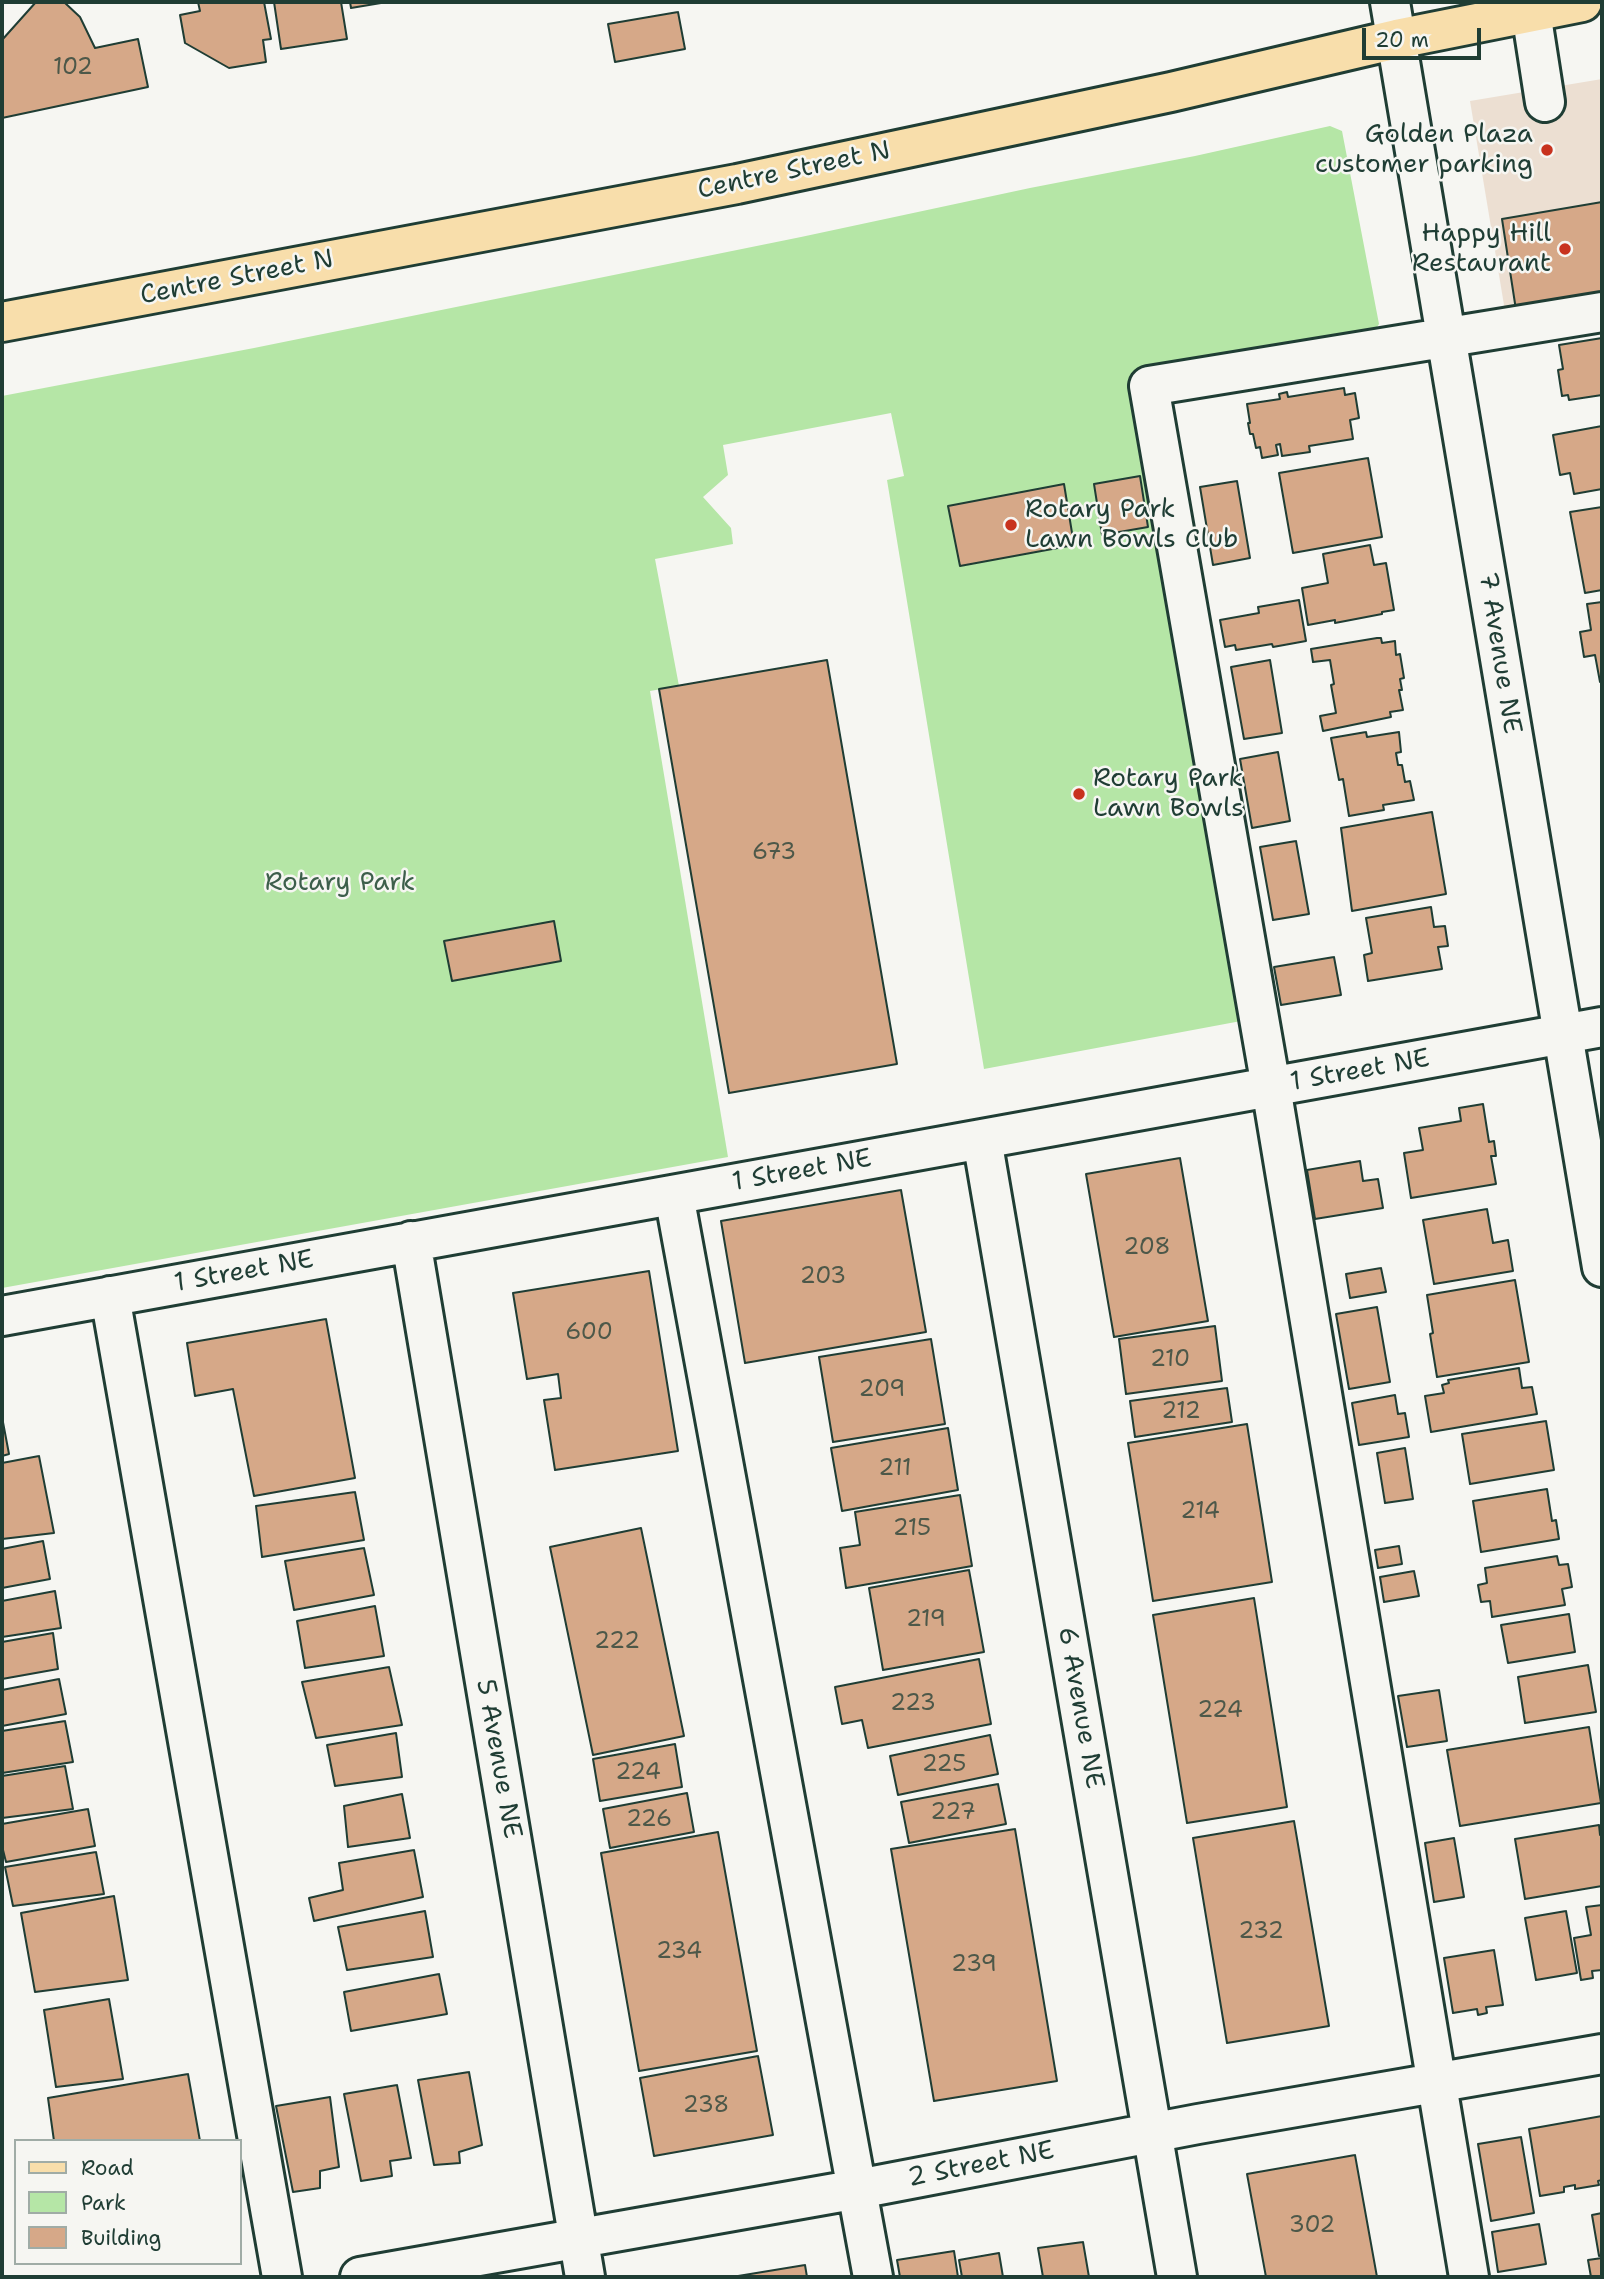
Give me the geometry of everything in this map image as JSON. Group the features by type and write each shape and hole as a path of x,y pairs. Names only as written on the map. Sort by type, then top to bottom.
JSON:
{"main road":[{"name":"Centre Street N","path":"2,322 737,184 1171,92 1397,39 1582,2"}],"street":[{"name":"7 Avenue NE","path":"1390,2 1602,1267"},
{"path":"1531,12 1545,102"},
{"path":"1469,2277 1271,1087 1149,386 1602,312"},
{"name":"1 Street NE","path":"2,1316 1602,1027"},
{"name":"6 Avenue NE","path":"982,1139 1177,2277"},
{"path":"674,1195 873,2277"},
{"name":"5 Avenue NE","path":"411,1241 585,2277"},
{"path":"110,1296 282,2277"},
{"name":"2 Street NE","path":"360,2277 858,2189 1152,2132 1602,2054"}],"shaded area":[{"path":"1602,79 1602,307 1507,323 1470,101"}],"green space":[{"name":"Rotary Park","path":"1330,126 1342,131 1379,324 1372,335 1130,383 1241,1021 984,1069 887,480 904,476 891,413 723,445 728,475 703,497 731,528 733,544 655,559 679,686 650,691 728,1157 2,1288 2,396 254,348 801,237"}],"building":[{"path":"36,2 64,2 80,17 95,48 138,39 148,87 2,118 2,40"},
{"path":"198,2 264,2 271,39 263,40 266,62 229,68 185,43 180,15 200,11"},
{"path":"274,2 341,2 347,39 281,49"},
{"path":"350,2 387,2 351,8"},
{"path":"678,12 685,49 615,62 608,24"},
{"path":"1602,202 1602,295 1516,310 1502,219"},
{"path":"1602,338 1602,395 1569,400 1568,395 1562,396 1558,370 1563,369 1559,345"},
{"path":"1344,388 1345,395 1355,393 1359,418 1350,420 1353,439 1309,446 1310,452 1282,456 1280,444 1276,445 1278,455 1262,458 1260,447 1256,448 1253,434 1250,434 1247,404 1280,399 1279,394 1287,392 1288,397"},
{"path":"1602,426 1602,489 1574,494 1570,473 1560,475 1553,435"},
{"path":"1368,458 1382,537 1293,553 1279,473"},
{"path":"1140,476 1148,527 1102,535 1094,484"},
{"path":"1237,481 1250,558 1213,565 1200,487"},
{"name":"Rotary Park Lawn Bowls Club","path":"1064,484 1074,545 960,566 948,506"},
{"path":"1602,507 1602,590 1585,593 1570,512"},
{"path":"1370,545 1374,565 1386,563 1394,610 1335,623 1335,620 1308,625 1302,588 1328,583 1323,554"},
{"path":"1299,600 1306,641 1236,650 1235,645 1225,647 1220,620 1259,613 1258,607"},
{"path":"1602,602 1600,682 1595,655 1584,657 1580,632 1591,630 1587,604"},
{"path":"1381,638 1382,643 1395,641 1396,655 1400,654 1404,678 1400,679 1402,690 1399,690 1403,710 1390,712 1391,717 1323,731 1320,716 1336,713 1331,685 1334,684 1330,660 1313,662 1311,649"},
{"path":"827,660 897,1064 729,1093 659,689"},
{"path":"1270,660 1282,733 1244,739 1231,667"},
{"path":"1366,732 1367,737 1399,732 1401,752 1396,753 1398,765 1402,765 1405,782 1410,781 1414,800 1383,805 1384,810 1349,816 1343,779 1339,780 1331,738"},
{"path":"1278,752 1290,821 1252,828 1240,759"},
{"path":"1432,812 1446,894 1352,911 1341,828"},
{"path":"1296,841 1309,914 1273,920 1260,847"},
{"path":"1431,907 1434,927 1445,926 1448,946 1438,947 1442,969 1368,981 1364,955 1372,953 1366,918"},
{"path":"554,921 561,961 452,981 444,941"},
{"path":"1334,957 1341,995 1281,1005 1274,967"},
{"path":"1483,1104 1489,1142 1494,1141 1496,1156 1491,1156 1496,1184 1411,1198 1404,1153 1423,1150 1419,1128 1461,1121 1459,1108"},
{"path":"1180,1158 1208,1321 1114,1337 1086,1174"},
{"path":"1360,1161 1363,1181 1378,1179 1383,1208 1315,1219 1307,1170"},
{"path":"901,1190 926,1332 745,1363 721,1221"},
{"path":"1487,1209 1493,1243 1508,1240 1513,1271 1434,1284 1423,1220"},
{"path":"1381,1268 1386,1292 1350,1298 1346,1274"},
{"path":"649,1271 678,1451 555,1470 544,1400 561,1398 558,1374 527,1379 513,1293"},
{"path":"1515,1280 1529,1362 1437,1377 1427,1295"},
{"path":"1377,1307 1390,1382 1349,1389 1336,1314"},
{"path":"326,1319 355,1478 254,1496 233,1389 195,1396 187,1343"},
{"path":"1215,1326 1222,1381 1126,1394 1119,1339"},
{"path":"931,1339 945,1424 833,1442 819,1357"},
{"path":"1519,1368 1522,1388 1532,1387 1537,1414 1431,1432 1425,1396 1444,1393 1442,1385 1449,1383 1448,1380"},
{"path":"1227,1388 1232,1422 1135,1437 1130,1401"},
{"path":"1395,1395 1398,1414 1405,1413 1409,1437 1359,1445 1352,1403"},
{"path":"2,1417 9,1454 2,1456"},
{"path":"1546,1421 1554,1470 1470,1484 1462,1434"},
{"path":"1247,1424 1272,1582 1153,1601 1128,1443"},
{"path":"948,1428 958,1490 842,1511 831,1448"},
{"path":"1405,1448 1413,1499 1385,1503 1377,1453"},
{"path":"39,1456 54,1533 2,1539 2,1463"},
{"path":"1547,1489 1552,1521 1556,1520 1559,1539 1481,1552 1473,1501"},
{"path":"355,1492 364,1540 262,1557 256,1506"},
{"path":"960,1495 972,1566 846,1588 840,1548 860,1545 855,1512"},
{"path":"641,1528 684,1736 593,1755 550,1547"},
{"path":"43,1541 50,1579 2,1588 2,1549"},
{"path":"1399,1546 1402,1564 1378,1568 1375,1550"},
{"path":"364,1548 374,1595 294,1610 285,1561"},
{"path":"1557,1556 1559,1565 1568,1564 1572,1587 1562,1589 1565,1605 1492,1617 1490,1601 1481,1602 1478,1585 1487,1583 1485,1568"},
{"path":"969,1570 984,1652 883,1670 869,1588"},
{"path":"1414,1571 1419,1596 1384,1602 1380,1577"},
{"path":"55,1591 61,1628 2,1637 2,1601"},
{"path":"1254,1598 1287,1807 1187,1823 1153,1615"},
{"path":"375,1606 384,1656 305,1668 297,1621"},
{"path":"1569,1614 1575,1652 1508,1663 1501,1625"},
{"path":"53,1633 58,1669 2,1679 2,1642"},
{"path":"979,1659 991,1724 868,1748 862,1720 842,1724 835,1687"},
{"path":"1588,1665 1596,1712 1525,1723 1518,1677"},
{"path":"389,1667 402,1725 316,1738 302,1682"},
{"path":"59,1679 66,1714 2,1726 2,1690"},
{"path":"1439,1690 1447,1741 1407,1747 1398,1696"},
{"path":"65,1721 73,1762 2,1773 2,1731"},
{"path":"1589,1727 1601,1803 1460,1826 1447,1750"},
{"path":"396,1733 402,1777 335,1786 327,1745"},
{"path":"990,1735 998,1774 898,1795 890,1756"},
{"path":"675,1744 682,1787 600,1801 593,1759"},
{"path":"65,1766 73,1809 2,1818 2,1776"},
{"path":"998,1784 1006,1824 909,1843 901,1802"},
{"path":"687,1793 694,1832 610,1848 603,1809"},
{"path":"402,1794 410,1838 348,1847 344,1806"},
{"path":"88,1809 95,1846 6,1862 2,1846 2,1824"},
{"path":"1294,1821 1329,2026 1227,2043 1193,1838"},
{"path":"1599,1825 1602,1835 1602,1886 1525,1899 1515,1839"},
{"path":"1015,1829 1057,2081 934,2101 891,1849"},
{"path":"718,1832 757,2051 639,2071 601,1853"},
{"path":"1454,1838 1464,1897 1434,1902 1425,1843"},
{"path":"414,1850 423,1897 314,1921 309,1898 343,1890 339,1863"},
{"path":"96,1852 104,1894 13,1906 5,1867"},
{"path":"114,1896 128,1980 35,1992 21,1913"},
{"path":"1602,1905 1602,1970 1592,1971 1593,1978 1581,1980 1574,1938 1591,1935 1586,1907"},
{"path":"425,1911 433,1957 347,1970 338,1927"},
{"path":"1566,1911 1577,1973 1536,1980 1525,1918"},
{"path":"1494,1950 1503,2005 1486,2007 1487,2013 1478,2015 1477,2009 1453,2013 1444,1958"},
{"path":"439,1974 447,2014 351,2031 344,1992"},
{"path":"109,1999 123,2079 56,2087 44,2010"},
{"path":"758,2056 773,2135 654,2156 640,2078"},
{"path":"469,2072 482,2145 459,2152 460,2163 434,2165 418,2080"},
{"path":"188,2074 200,2139 54,2139 48,2098"},
{"path":"397,2085 411,2158 390,2161 392,2176 361,2181 344,2094"},
{"path":"330,2097 339,2167 320,2171 320,2188 293,2192 276,2106"},
{"path":"1602,2116 1602,2180 1598,2181 1599,2185 1575,2189 1575,2185 1564,2187 1564,2192 1540,2196 1529,2129"},
{"path":"1521,2137 1534,2213 1491,2221 1478,2144"},
{"path":"1355,2155 1377,2277 1266,2277 1247,2174"},
{"path":"1602,2213 1602,2255 1599,2256 1592,2215"},
{"path":"1539,2224 1546,2264 1498,2272 1492,2232"},
{"path":"1083,2242 1089,2277 1043,2277 1038,2248"},
{"path":"954,2251 958,2277 900,2277 897,2260"},
{"path":"999,2253 1003,2277 962,2277 959,2260"},
{"path":"1602,2258 1602,2277 1591,2277 1588,2260"},
{"path":"805,2265 807,2277 732,2277"}],"place":[{"name":"Golden Plaza customer parking","path":"1547,150"},
{"name":"Happy Hill Restaurant","path":"1565,249"},
{"name":"Rotary Park Lawn Bowls Club","path":"1011,525"},
{"name":"Rotary Park Lawn Bowls","path":"1079,794"}]}
